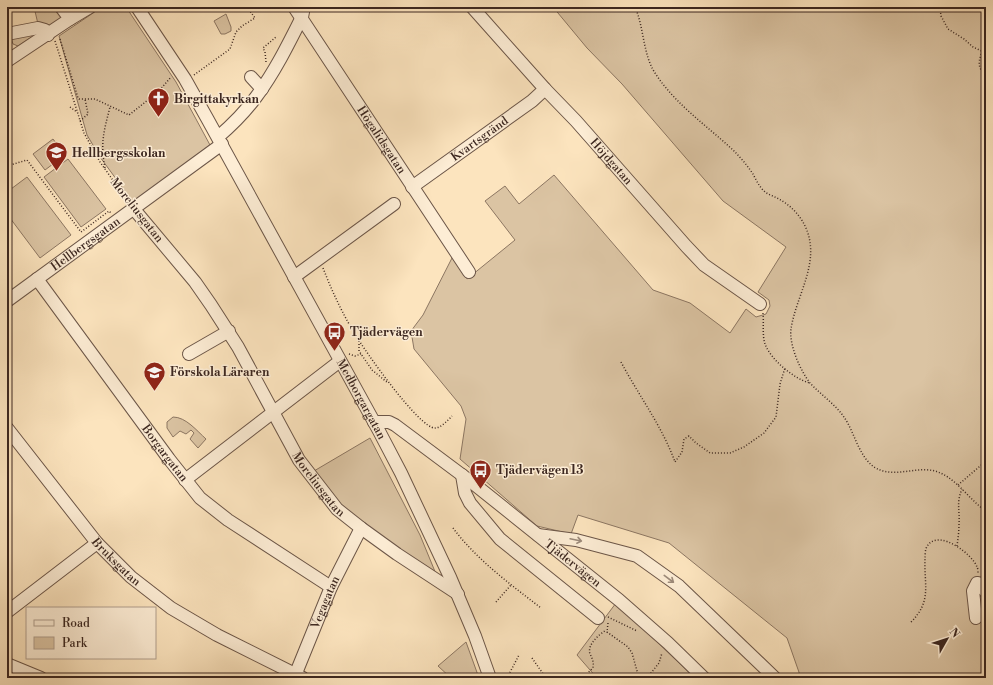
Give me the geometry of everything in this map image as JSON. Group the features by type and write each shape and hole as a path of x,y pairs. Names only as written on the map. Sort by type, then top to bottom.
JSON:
{"street":[{"path":"61,7 70,19"},
{"path":"7,61 53,33 70,19 90,7"},
{"name":"Medborgargatan","path":"137,7 185,79 401,473 458,594 490,678"},
{"name":"Högalidsgatan","path":"294,7 303,12 412,187 469,272"},
{"name":"Höjdgatan","path":"472,7 545,89 576,121 673,232 700,260 760,304"},
{"name":"Hellbergsgatan","path":"7,301 119,219 220,141 262,89 282,55 303,12"},
{"path":"7,34 38,28 53,33"},
{"path":"251,76 262,89"},
{"name":"Kvartsgränd","path":"412,187 532,101 545,89"},
{"path":"294,277 394,204"},
{"name":"Moreliusgatan","path":"133,208 195,282 228,331 248,365 299,460 337,509 360,528 397,554 458,594"},
{"name":"Borgargatan","path":"37,279 185,480 200,498 216,512 331,587"},
{"path":"189,354 228,331"},
{"path":"185,480 340,361"},
{"name":"Tjädervägen","path":"374,422 389,422 395,425 462,475 619,600 668,643 704,678"},
{"name":"Bruksgatan","path":"7,428 97,543 131,577 171,608 217,635 297,677"},
{"path":"462,475 465,493 470,503 500,539 603,617"},
{"name":"Vegagatan","path":"297,677 331,587 360,528"},
{"path":"538,535 576,540 637,556 679,586 775,678"},
{"path":"8,610 97,543"},
{"path":"976,618 973,591 975,585 978,582 986,592"},
{"path":"7,664 41,678"}],"path":[{"path":"191,77 230,49 236,32 242,26 255,18 248,7"},
{"path":"635,7 650,64 654,72 679,102 705,127 733,150 743,161 765,192 790,206 805,226 812,252 810,264 790,331 791,343 795,355 810,383 837,407 845,418 866,459 875,467 885,471 898,472 933,470 941,473 958,485 980,508 986,511"},
{"path":"940,7 941,16 948,28 973,47 986,53"},
{"path":"53,33 78,98 95,99 129,115 158,92 173,74"},
{"name":"Moreliusgatan","path":"53,33 84,133 106,170 133,208"},
{"path":"265,65 265,52 263,48 276,37"},
{"path":"982,51 979,60 980,69 986,76 986,80"},
{"path":"80,121 88,114 85,106 85,99"},
{"path":"70,107 78,112"},
{"path":"106,170 102,141 110,107"},
{"path":"7,166 27,160 81,232 109,211 119,219"},
{"path":"986,171 986,178"},
{"path":"318,260 333,294 359,341 391,385 414,412 431,428 439,427 452,416"},
{"path":"760,304 763,312 765,343 771,354 785,368 802,381 810,383"},
{"path":"359,341 358,348 373,371 391,385"},
{"path":"356,356 361,354"},
{"path":"621,362 668,443 675,462 682,452 684,439 689,436 710,453 730,453 744,447 764,433 776,417 780,384 785,368"},
{"path":"958,485 986,461"},
{"path":"957,546 960,522 958,507 959,496 962,489"},
{"path":"453,528 480,558 511,585 541,608"},
{"path":"911,622 919,614 924,605 926,593 926,552 928,545 933,541 950,541 957,546 978,567 978,582"},
{"path":"496,602 511,585"},
{"path":"582,678 593,667 589,652 591,644 606,629 608,620 603,617"},
{"path":"603,617 640,632"},
{"path":"606,629 607,632 628,647 632,653 639,678"},
{"path":"647,678 659,663 664,647 668,643"},
{"path":"507,678 518,655"},
{"path":"532,658 546,678"}],"green space":[{"path":"34,7 57,7 64,16 18,46 13,44 9,31 38,24"},
{"path":"102,7 126,7 176,82 210,145 133,202 100,157 87,135 59,36"},
{"path":"553,7 986,7 986,678 801,678 787,638 669,543 578,515 571,534 537,526 460,459 466,419 461,406 414,349 411,331 423,315 453,256 467,279 515,240 485,201 505,186 519,204 554,175 653,290 690,303 730,333 746,309 756,317 766,314 770,306 769,300 758,292 786,247 723,201 622,84 587,48"},
{"path":"226,14 231,31 221,34 214,21"},
{"path":"53,139 65,155 45,170 33,154"},
{"path":"68,159 106,209 81,227 44,177"},
{"path":"27,177 71,235 40,258 7,214 7,192"},
{"path":"173,417 187,422 206,439 198,448 190,439 194,433 191,430 186,434 180,431 173,437 167,428 167,422"},
{"path":"370,438 420,535 436,574 388,542 340,504 314,471"},
{"path":"616,603 695,678 597,678 577,655"},
{"path":"466,642 479,678 451,678 438,666"}],"place":[{"name":"Birgittakyrkan","path":"158,118"},
{"name":"Hellbergsskolan","path":"56,172"},
{"name":"Tjädervägen","path":"335,352"},
{"name":"Förskola Läraren","path":"155,392"},
{"name":"Tjädervägen 13","path":"481,490"}]}
